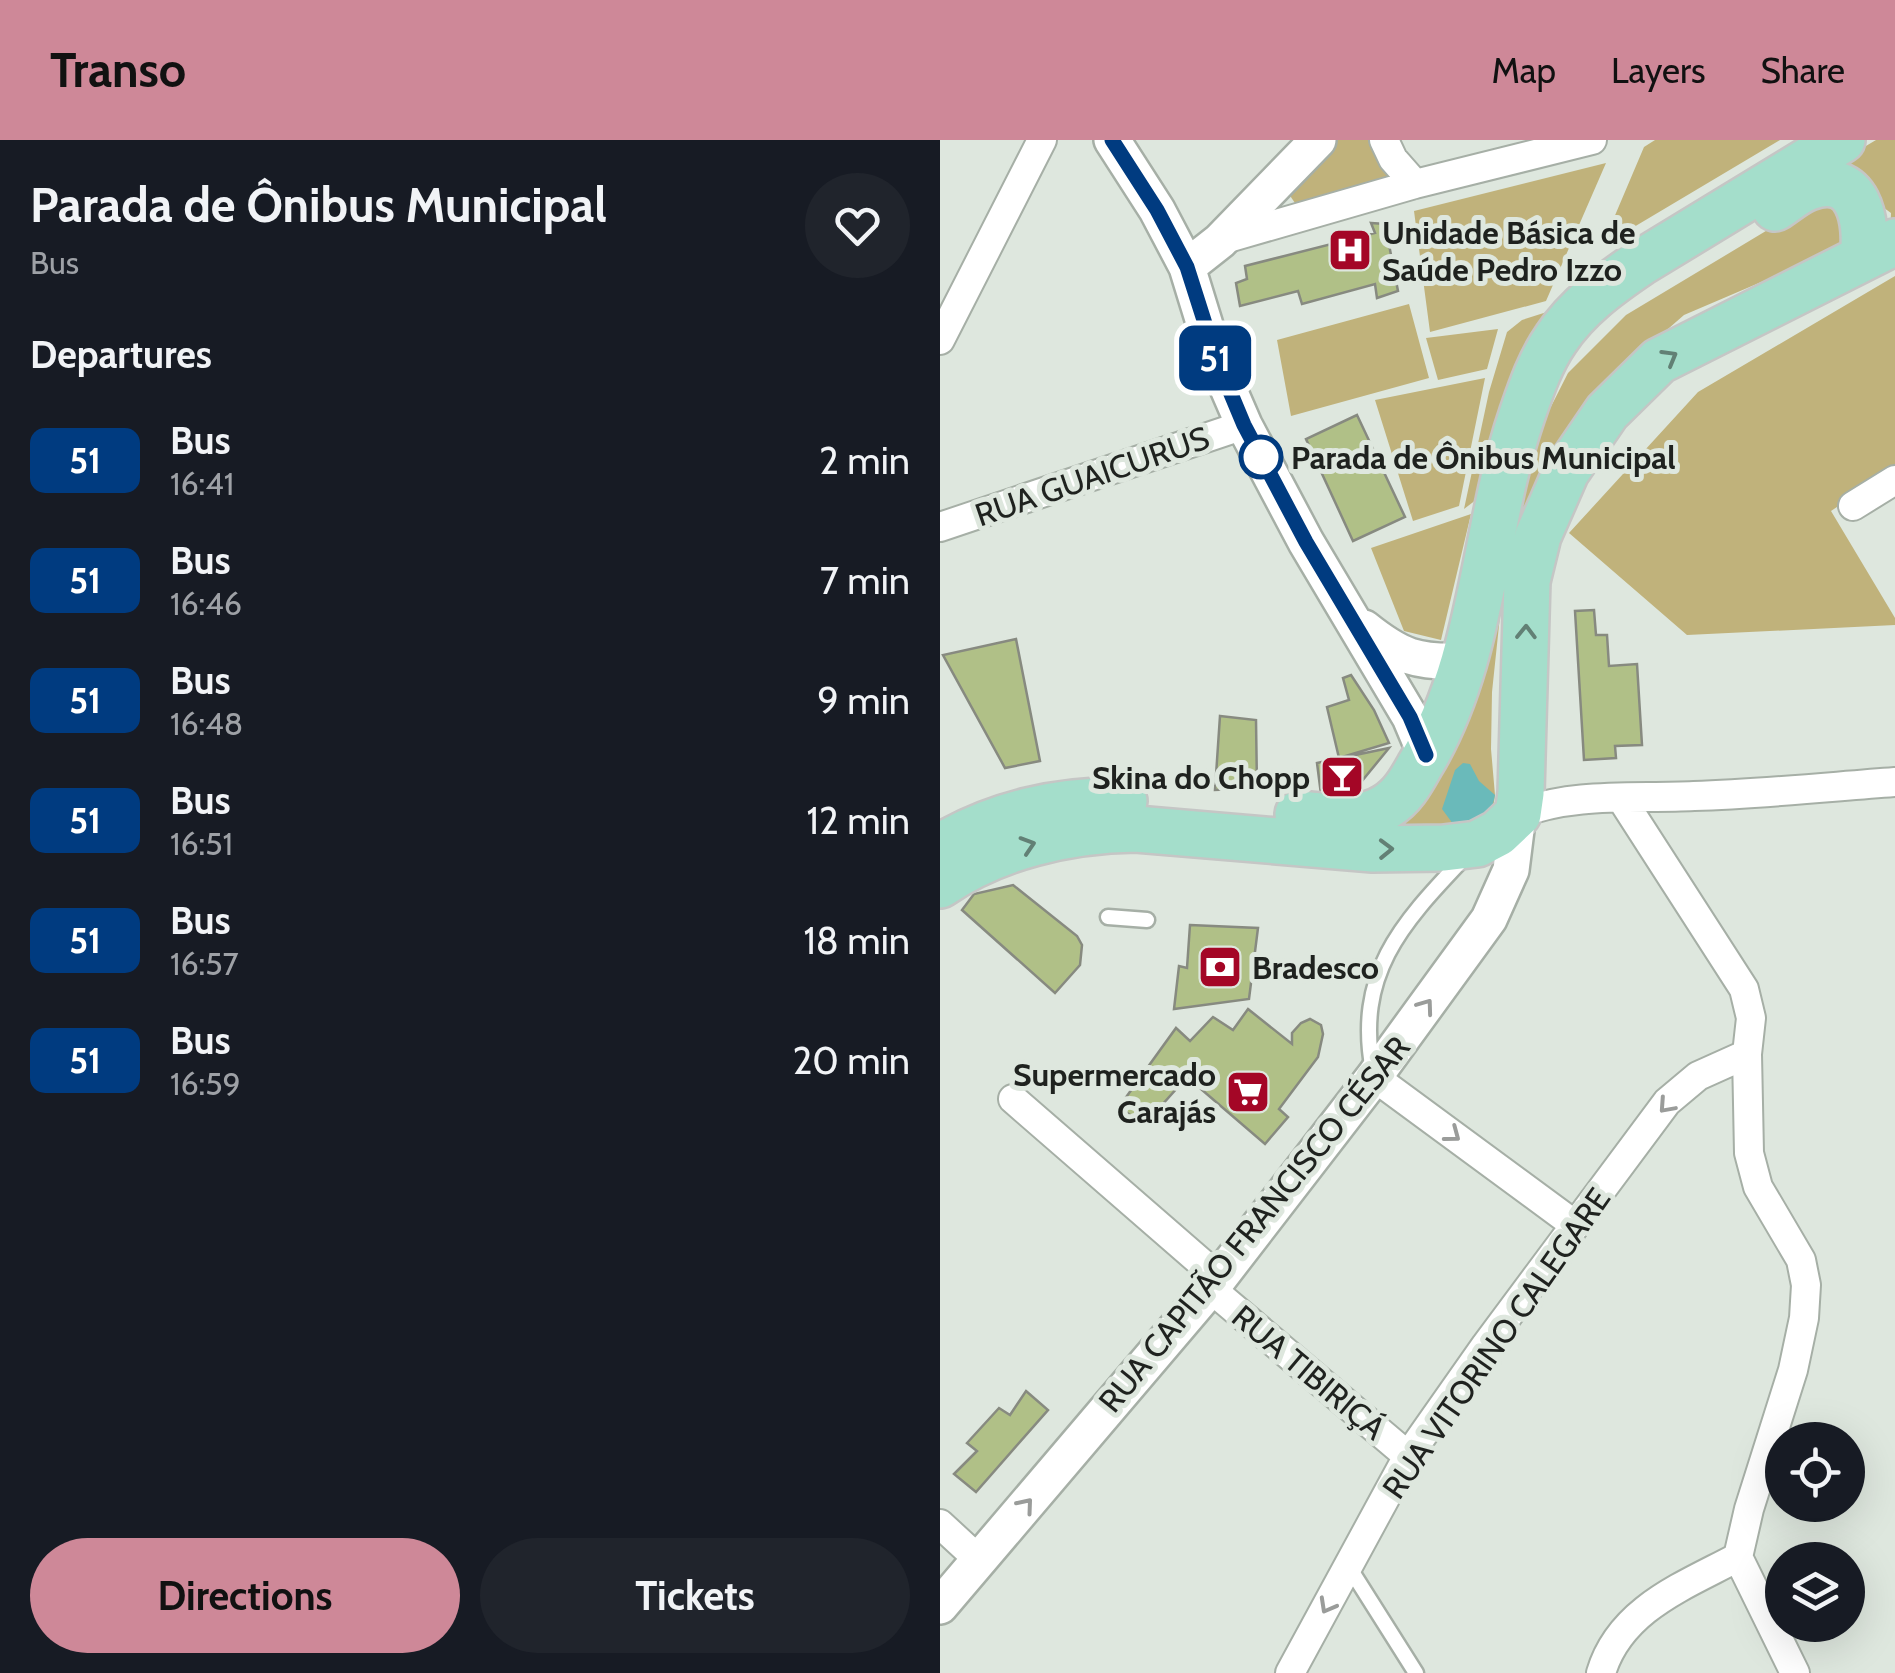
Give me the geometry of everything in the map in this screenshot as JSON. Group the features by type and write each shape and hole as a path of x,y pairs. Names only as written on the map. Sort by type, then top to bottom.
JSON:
{"main road":[{"path":"940,847 1012,815 1048,805 1106,800 1332,817 1370,814 1388,806 1404,792 1426,755 1464,661 1501,488 1535,378 1554,340 1610,283 1842,140"},
{"path":"940,884 1034,842 1097,830 1136,829 1372,849 1477,844 1498,833 1518,814 1524,764 1527,581 1538,536 1566,472 1607,412 1660,361 1879,250 1866,234 1863,212 1848,190 1830,183 1808,188 1629,299 1584,340 1521,419"}],"street":[{"path":"940,340 1042,140"},
{"path":"1112,140 1157,210 1187,267 1216,358 1244,425 1306,542 1410,717 1426,755"},
{"path":"1187,267 1220,240 1318,140"},
{"path":"1384,140 1393,158 1416,184"},
{"path":"1220,240 1416,184 1592,140"},
{"name":"RUA GUAICURUS","path":"940,528 1244,425"},
{"path":"1852,506 1895,480"},
{"path":"1355,622 1392,651 1414,660 1464,661"},
{"path":"1518,814 1548,803 1895,782"},
{"path":"1621,798 1744,989 1751,1018 1746,1054 1749,1153 1758,1188 1801,1260 1806,1285 1804,1318 1793,1370 1738,1557 1796,1673"},
{"name":"RUA CAPITÃO FRANCISCO CÉSAR","path":"940,1606 1214,1283 1374,1077 1490,919 1511,870 1518,814"},
{"name":"RUA VITORINO CALEGARE","path":"1290,1673 1408,1456 1666,1102 1698,1076 1746,1054"},
{"path":"1374,1077 1575,1226"},
{"name":"RUA TIBIRIÇÁ","path":"1013,1099 1408,1456"},
{"path":"940,1524 978,1560"},
{"path":"1601,1673 1616,1640 1637,1614 1738,1557"}],"lane":[{"path":"1374,1077 1368,1041 1369,997 1381,967 1422,901 1477,844"},
{"path":"1108,917 1147,920"},
{"path":"1349,1567 1416,1673"}],"shaded area":[{"path":"1335,140 1377,140 1394,177 1295,203 1284,187"},
{"path":"1655,140 1780,140 1602,246 1644,147"},
{"path":"1876,140 1895,140 1895,230 1890,233 1891,213 1829,168"},
{"path":"1606,163 1546,301 1430,332 1414,211"},
{"path":"1811,204 1837,208 1845,242 1834,251 1684,315 1622,369 1518,539 1502,597 1492,692 1493,809 1480,828 1400,830 1425,789 1527,454 1568,373 1626,315"},
{"path":"1895,276 1895,468 1831,511 1895,618 1895,625 1687,635 1569,533 1698,392"},
{"path":"1409,304 1429,378 1291,416 1277,340"},
{"path":"1550,311 1485,493 1464,509 1489,392 1507,332 1522,320"},
{"path":"1498,329 1487,369 1438,380 1426,338"},
{"path":"1485,378 1459,506 1413,521 1375,400"},
{"path":"1471,514 1441,640 1404,631 1371,548"}],"water":[{"path":"1463,763 1470,764 1479,781 1495,795 1487,814 1456,828 1442,809 1455,770"}],"building":[{"name":"Unidade Básica de Saúde Pedro Izzo","path":"1371,223 1385,224 1398,291 1377,298 1375,284 1302,304 1298,291 1240,306 1236,283 1247,279 1245,266 1375,233"},
{"path":"1357,415 1405,517 1353,541 1306,439"},
{"path":"1594,610 1596,635 1607,635 1609,666 1637,664 1642,745 1615,746 1616,758 1584,760 1575,611"},
{"path":"1016,639 1040,761 1005,768 943,655"},
{"path":"1351,675 1374,710 1389,743 1339,758 1327,707 1349,700 1343,678"},
{"path":"1220,716 1256,720 1257,788 1215,790"},
{"name":"Skina do Chopp","path":"1389,748 1353,792 1322,802 1317,763"},
{"path":"1013,885 1077,936 1082,945 1080,965 1055,993 962,910 974,894"},
{"name":"Bradesco","path":"1190,925 1258,928 1249,999 1174,1009 1179,966 1187,968"},
{"name":"Supermercado Carajás","path":"1248,1009 1292,1044 1292,1033 1310,1019 1321,1025 1323,1034 1318,1057 1279,1109 1288,1117 1265,1144 1187,1077 1144,1125 1119,1107 1176,1028 1190,1041 1213,1017 1233,1030"},
{"path":"1026,1391 1048,1410 976,1492 954,1474 977,1451 967,1443 999,1408 1010,1415"}],"bus line":[{"name":"51","path":"1112,140 1157,210 1187,267 1216,358 1244,425 1306,542 1410,717 1426,755"}],"place":[{"name":"Unidade Básica de Saúde Pedro Izzo","path":"1350,250"},
{"name":"Parada de Ônibus Municipal","path":"1261,457"},
{"name":"Skina do Chopp","path":"1342,777"},
{"name":"Bradesco","path":"1220,967"},
{"name":"Supermercado Carajás","path":"1248,1092"}]}
